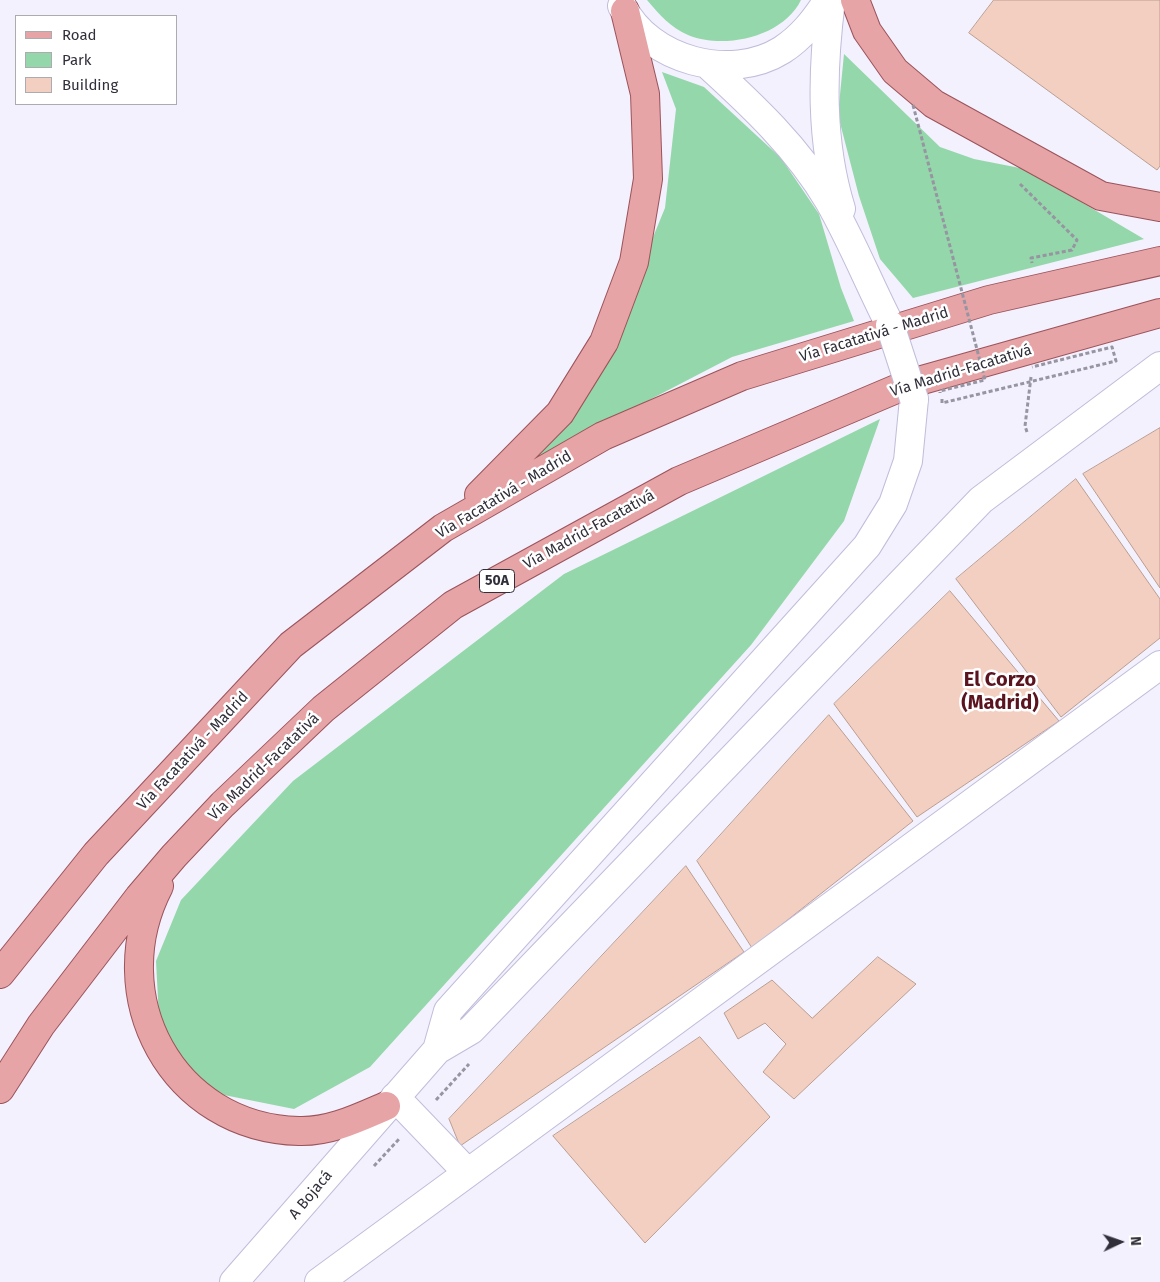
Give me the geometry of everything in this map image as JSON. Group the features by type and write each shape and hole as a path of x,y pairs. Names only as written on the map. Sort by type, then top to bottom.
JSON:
{"main road":[{"path":"855,0 867,31 896,71 934,104 1101,196 1160,207"},
{"path":"444,528 502,475 560,413 604,342 634,262 648,179 645,94 622,6"},
{"name":"Vía Facatativá - Madrid","path":"0,974 96,854 291,645 444,528 603,436 742,376 989,300 1160,262"},
{"name":"Vía Madrid-Facatativá","path":"0,1089 41,1025 139,897 174,856 223,804 323,709 454,604 679,481 908,384 1160,313"},
{"path":"174,856 150,904 138,948 139,994 153,1038 178,1076 213,1106 254,1125 299,1131 344,1125 391,1101"}],"street":[{"path":"622,6 647,36 675,55 707,64 745,64 781,50 810,27 830,0"},
{"path":"830,0 824,78 825,120 830,161 849,234 868,281"},
{"path":"437,1050 448,1010 867,546 893,504 908,461 914,398 890,325 846,231 828,199 802,162 767,121 707,64"},
{"path":"437,1050 471,1030 981,500 1160,366"},
{"path":"319,1282 1160,665"},
{"name":"A Bojacá","path":"234,1282 437,1050"},
{"path":"391,1101 467,1172"}],"path":[{"path":"913,105 984,380 940,391 942,403 1116,361 1112,347 1032,367 1025,426 1035,459"},
{"path":"1016,180 1077,240 1072,250 1031,258 1038,289"}],"green space":[{"path":"647,0 801,0 792,13 781,23 767,31 751,37 718,41 688,35 676,29"},
{"path":"844,54 940,147 974,159 1025,169 1144,239 913,298 880,259 859,196 838,115"},
{"path":"662,72 704,87 781,158 819,214 841,288 854,321 732,357 518,468 594,381 665,208 676,109"},
{"path":"880,419 844,521 751,645 370,1067 294,1109 219,1094 181,1060 159,1018 156,961 181,900 293,781 564,574"}],"building":[{"path":"994,0 1160,0 1160,166 1157,170 969,33"},
{"path":"1160,428 1160,588 1083,474"},
{"path":"1076,479 1160,599 1160,638 1061,717 956,579"},
{"path":"950,591 1059,721 917,817 834,704"},
{"path":"829,715 913,821 752,948 697,861"},
{"path":"686,866 744,952 460,1146 449,1119"},
{"path":"878,957 916,984 794,1099 763,1072 786,1044 765,1023 738,1039 724,1013 772,980 812,1018"},
{"path":"700,1037 770,1117 645,1243 553,1136"}],"district":[{"name":"El Corzo (Madrid)","path":"1000,692"}]}
